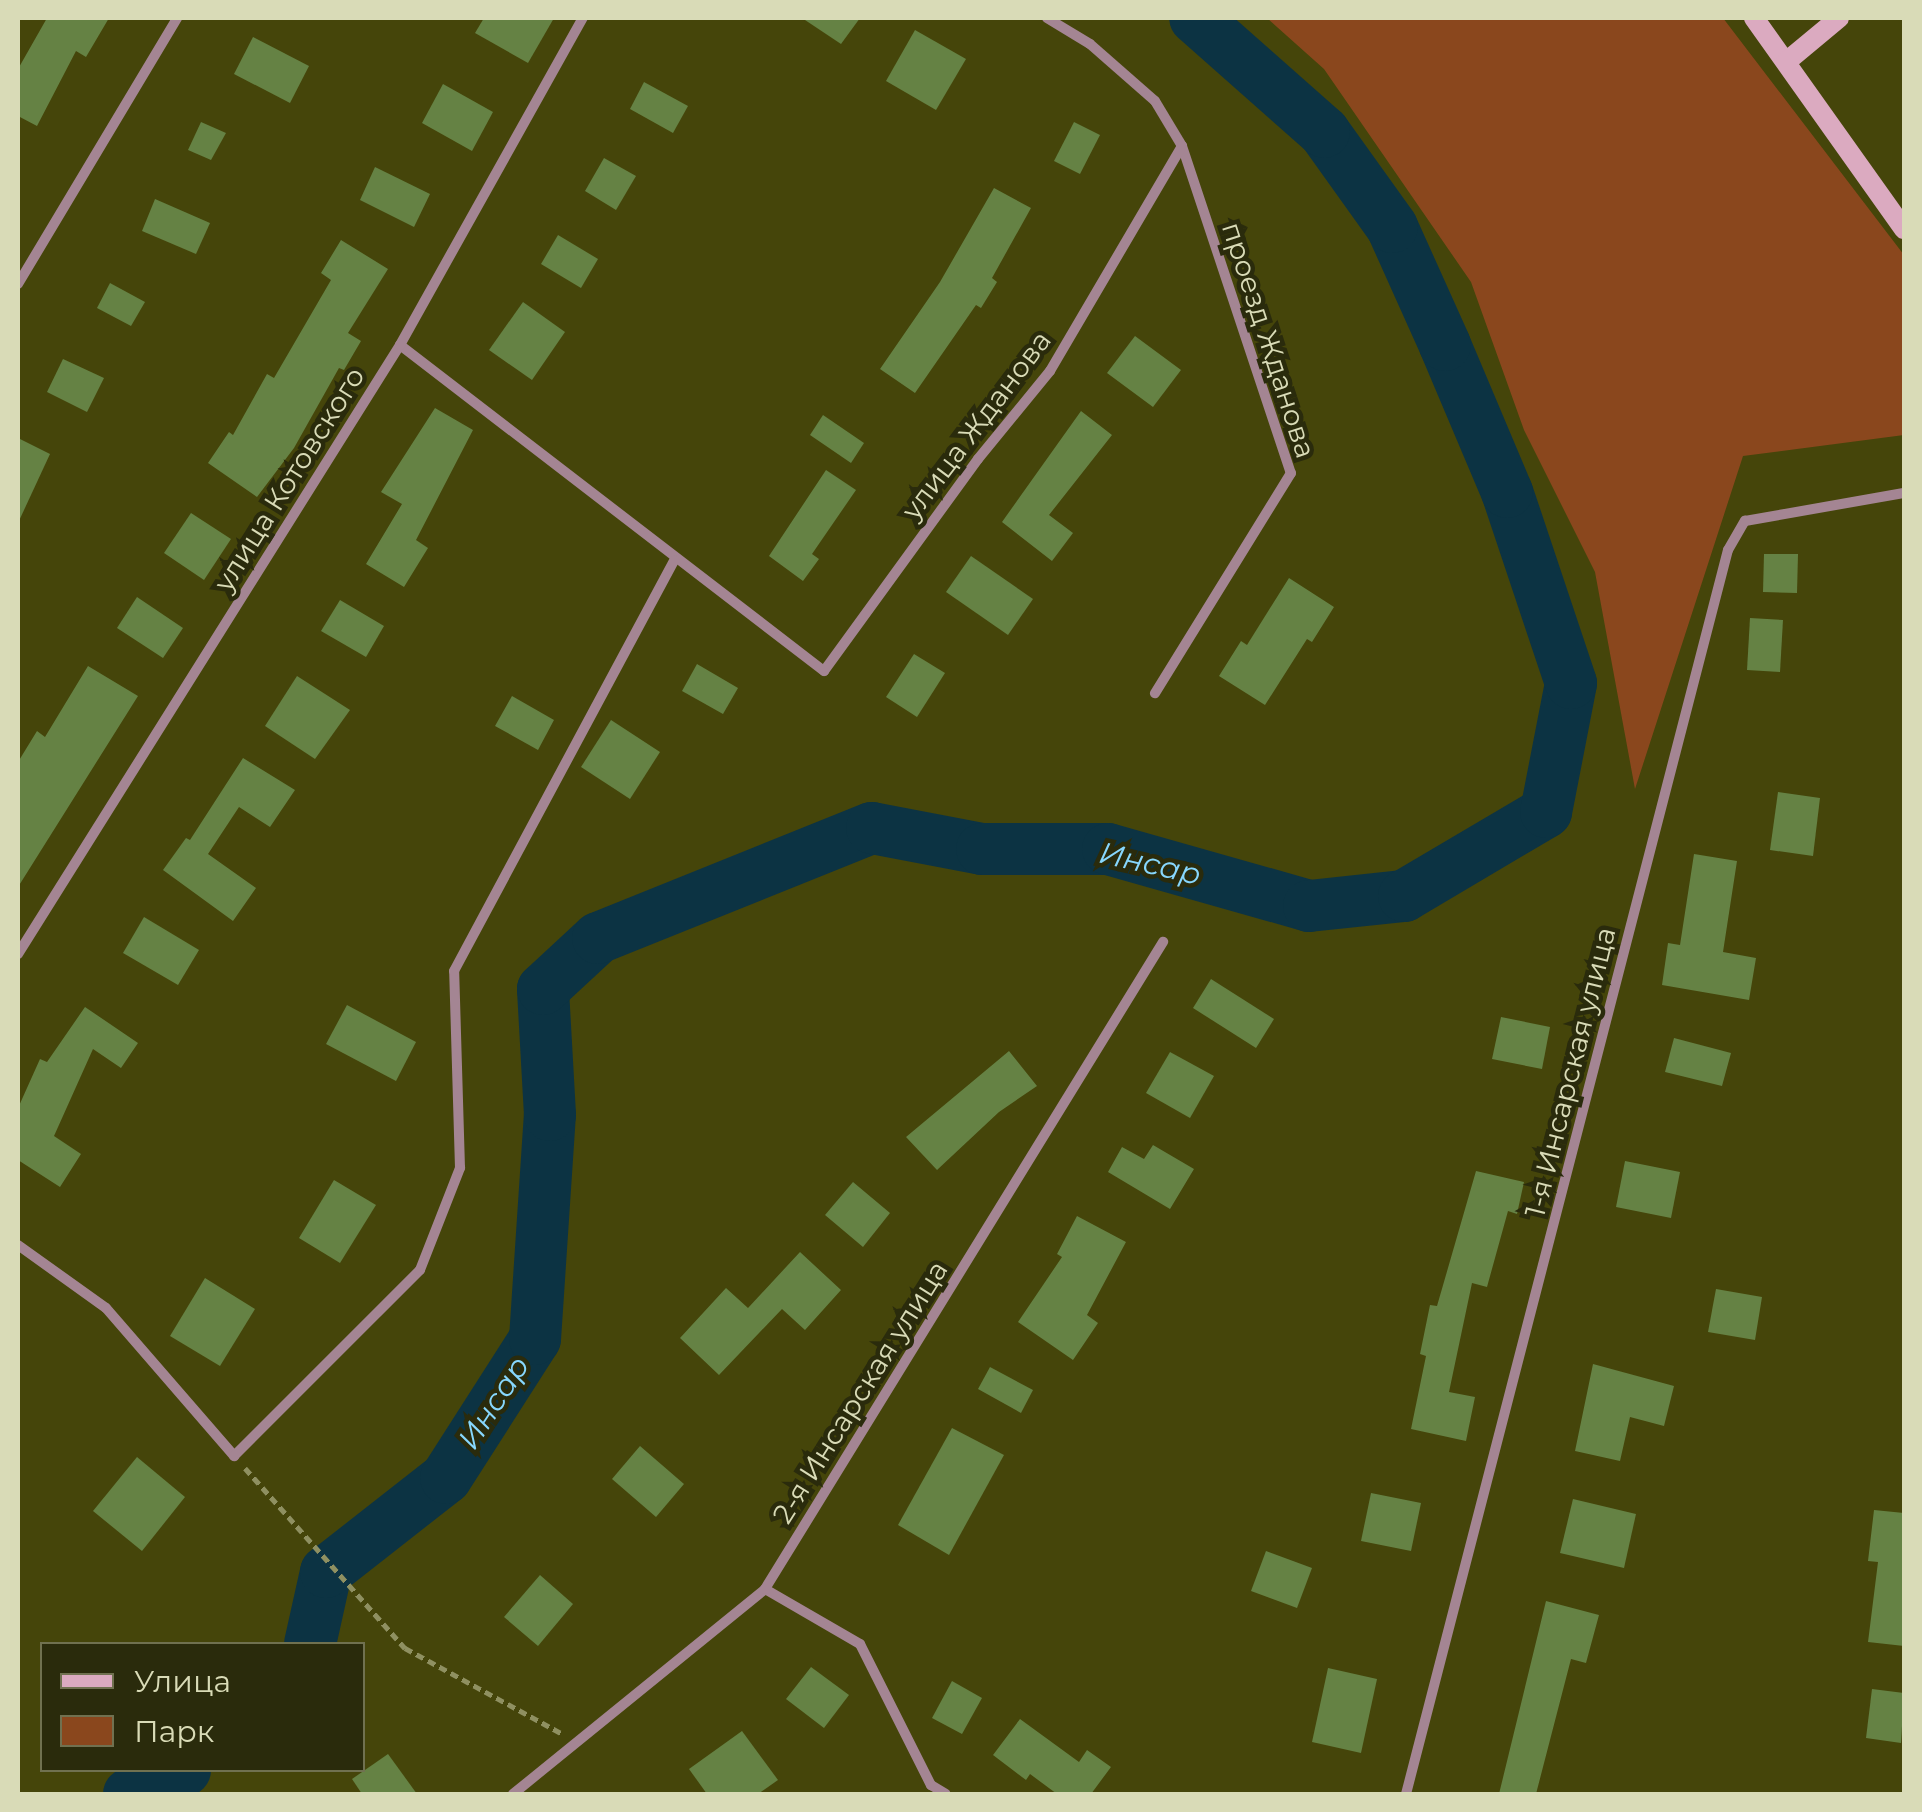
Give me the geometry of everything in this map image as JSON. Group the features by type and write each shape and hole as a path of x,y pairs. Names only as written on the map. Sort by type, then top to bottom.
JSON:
{"main road":[{"path":"1754,18 1904,229"},
{"path":"1786,62 1839,18"}],"street":[{"path":"18,284 177,18"},
{"name":"улица Котовского","path":"18,954 400,344 584,18"},
{"path":"1047,18 1090,44 1155,100 1182,146"},
{"name":"улица Жданова","path":"674,560 824,671 978,460 1050,371 1182,146"},
{"name":"проезд Жданова","path":"1155,693 1291,473 1182,146"},
{"path":"18,1245 106,1308 234,1456 420,1270 460,1168 454,971 674,560 400,344"},
{"name":"1-я Инсарская улица","path":"1406,1794 1728,550 1745,521 1904,493"},
{"name":"2-я Инсарская улица","path":"514,1794 765,1589 1163,942"},
{"path":"765,1589 860,1644 931,1785 946,1794"}],"path":[{"path":"234,1456 354,1586 404,1648 577,1742"}],"green space":[{"path":"1267,18 1723,18 1904,255 1904,435 1743,456 1635,789 1595,572 1524,430 1471,282 1324,69"}],"building":[{"path":"47,18 109,18 86,57 76,51 37,126 18,116 18,69"},
{"path":"484,18 554,18 528,63 475,33"},
{"path":"802,18 860,18 841,44"},
{"path":"915,30 966,59 936,110 886,81"},
{"path":"253,37 309,66 290,103 234,74"},
{"path":"644,82 688,106 673,133 630,109"},
{"path":"443,84 493,112 472,151 422,123"},
{"path":"201,122 226,133 211,160 188,150"},
{"path":"1074,122 1100,135 1080,174 1054,161"},
{"path":"604,158 636,176 616,210 585,191"},
{"path":"375,167 430,194 414,227 360,200"},
{"path":"994,188 1031,208 992,278 997,282 981,308 976,305 915,393 880,369 940,282"},
{"path":"155,199 210,223 196,254 142,231"},
{"path":"558,235 598,259 581,288 541,264"},
{"path":"341,240 388,269 348,333 361,341 344,370 339,368 294,448 257,497 208,463 229,432 233,435 267,374 274,378 331,280 321,273"},
{"path":"110,283 145,302 131,326 97,308"},
{"path":"523,302 565,332 532,380 489,350"},
{"path":"1135,336 1181,370 1153,407 1107,373"},
{"path":"63,359 104,378 87,412 47,392"},
{"path":"435,408 473,430 416,540 428,548 404,587 366,564 402,504 381,492"},
{"path":"1081,411 1112,435 1049,515 1073,533 1052,561 1002,522"},
{"path":"823,415 864,443 851,463 810,435"},
{"path":"18,438 50,454 18,523"},
{"path":"826,470 856,490 812,554 819,559 803,581 769,556"},
{"path":"191,513 231,539 204,580 164,553"},
{"path":"1764,554 1798,554 1797,593 1763,592"},
{"path":"971,556 1033,599 1008,635 946,592"},
{"path":"1289,578 1334,607 1312,642 1307,639 1265,705 1219,676 1241,641 1247,645"},
{"path":"137,597 183,628 163,658 117,628"},
{"path":"340,600 384,626 366,657 321,631"},
{"path":"1750,618 1783,620 1780,672 1747,670"},
{"path":"914,654 945,673 917,717 886,697"},
{"path":"697,664 738,688 723,714 682,691"},
{"path":"88,666 138,696 18,887 18,762 37,731 45,737"},
{"path":"297,676 350,710 315,759 265,726"},
{"path":"512,696 554,720 538,750 495,726"},
{"path":"611,720 660,752 630,799 581,767"},
{"path":"243,758 295,790 270,827 239,807 208,854 256,888 233,921 163,870 186,838 190,840"},
{"path":"1778,792 1820,798 1813,856 1770,850"},
{"path":"1694,854 1737,861 1723,952 1756,958 1749,1000 1662,985 1668,943 1680,945"},
{"path":"144,917 199,950 178,985 123,953"},
{"path":"1211,979 1274,1019 1256,1048 1193,1008"},
{"path":"347,1005 416,1042 396,1081 326,1044"},
{"path":"85,1007 138,1043 121,1068 93,1049 54,1136 81,1154 60,1187 18,1160 18,1108 40,1059 47,1062"},
{"path":"1501,1017 1550,1027 1542,1069 1492,1059"},
{"path":"1674,1038 1731,1053 1722,1086 1665,1072"},
{"path":"1009,1051 1037,1086 999,1112 937,1170 906,1137"},
{"path":"1170,1052 1214,1076 1190,1118 1146,1093"},
{"path":"1153,1145 1194,1169 1170,1209 1108,1172 1122,1147 1144,1159"},
{"path":"1625,1161 1680,1172 1671,1218 1616,1207"},
{"path":"1476,1171 1524,1182 1517,1214 1508,1211 1487,1287 1472,1283 1449,1392 1475,1397 1466,1441 1411,1429 1426,1356 1420,1354 1430,1305 1437,1306"},
{"path":"334,1180 376,1205 340,1263 299,1238"},
{"path":"853,1182 890,1213 863,1247 825,1215"},
{"path":"1077,1216 1126,1242 1087,1315 1098,1323 1073,1360 1018,1322 1062,1257 1057,1254"},
{"path":"800,1252 841,1290 805,1330 782,1309 719,1375 680,1338 726,1288 748,1308"},
{"path":"205,1278 255,1309 220,1366 170,1336"},
{"path":"1716,1289 1762,1297 1755,1340 1708,1332"},
{"path":"1593,1364 1674,1386 1664,1426 1630,1417 1620,1461 1575,1451"},
{"path":"990,1367 1033,1390 1021,1413 978,1389"},
{"path":"952,1428 1004,1455 949,1555 898,1525"},
{"path":"640,1446 684,1484 656,1517 612,1479"},
{"path":"137,1457 185,1497 142,1551 93,1511"},
{"path":"1371,1493 1421,1503 1411,1551 1361,1541"},
{"path":"1573,1499 1636,1514 1624,1568 1560,1553"},
{"path":"1874,1510 1904,1513 1904,1646 1868,1642 1878,1562 1868,1561"},
{"path":"1266,1551 1312,1568 1297,1608 1251,1591"},
{"path":"540,1575 573,1604 538,1646 504,1617"},
{"path":"1546,1601 1599,1615 1586,1663 1571,1659 1536,1794 1499,1794"},
{"path":"811,1667 849,1695 824,1728 786,1699"},
{"path":"1328,1668 1377,1679 1361,1753 1312,1742"},
{"path":"952,1681 982,1698 962,1734 932,1718"},
{"path":"1872,1689 1904,1693 1901,1743 1866,1738"},
{"path":"1020,1719 1079,1762 1087,1750 1111,1767 1091,1794 1057,1794 1030,1774 1026,1780 993,1755"},
{"path":"742,1731 778,1780 758,1794 707,1794 689,1769"},
{"path":"388,1754 417,1794 362,1794 352,1779"}],"waterway":[{"name":"Инсар","path":"310,1642 326,1572 446,1478 535,1339 550,1115 543,989 598,938 872,828 982,849 1108,849 1309,906 1404,896 1546,812 1571,683 1507,492 1445,345 1392,227 1324,132 1195,18"},
{"name":"Инсар","path":"129,1794 180,1772"}]}
